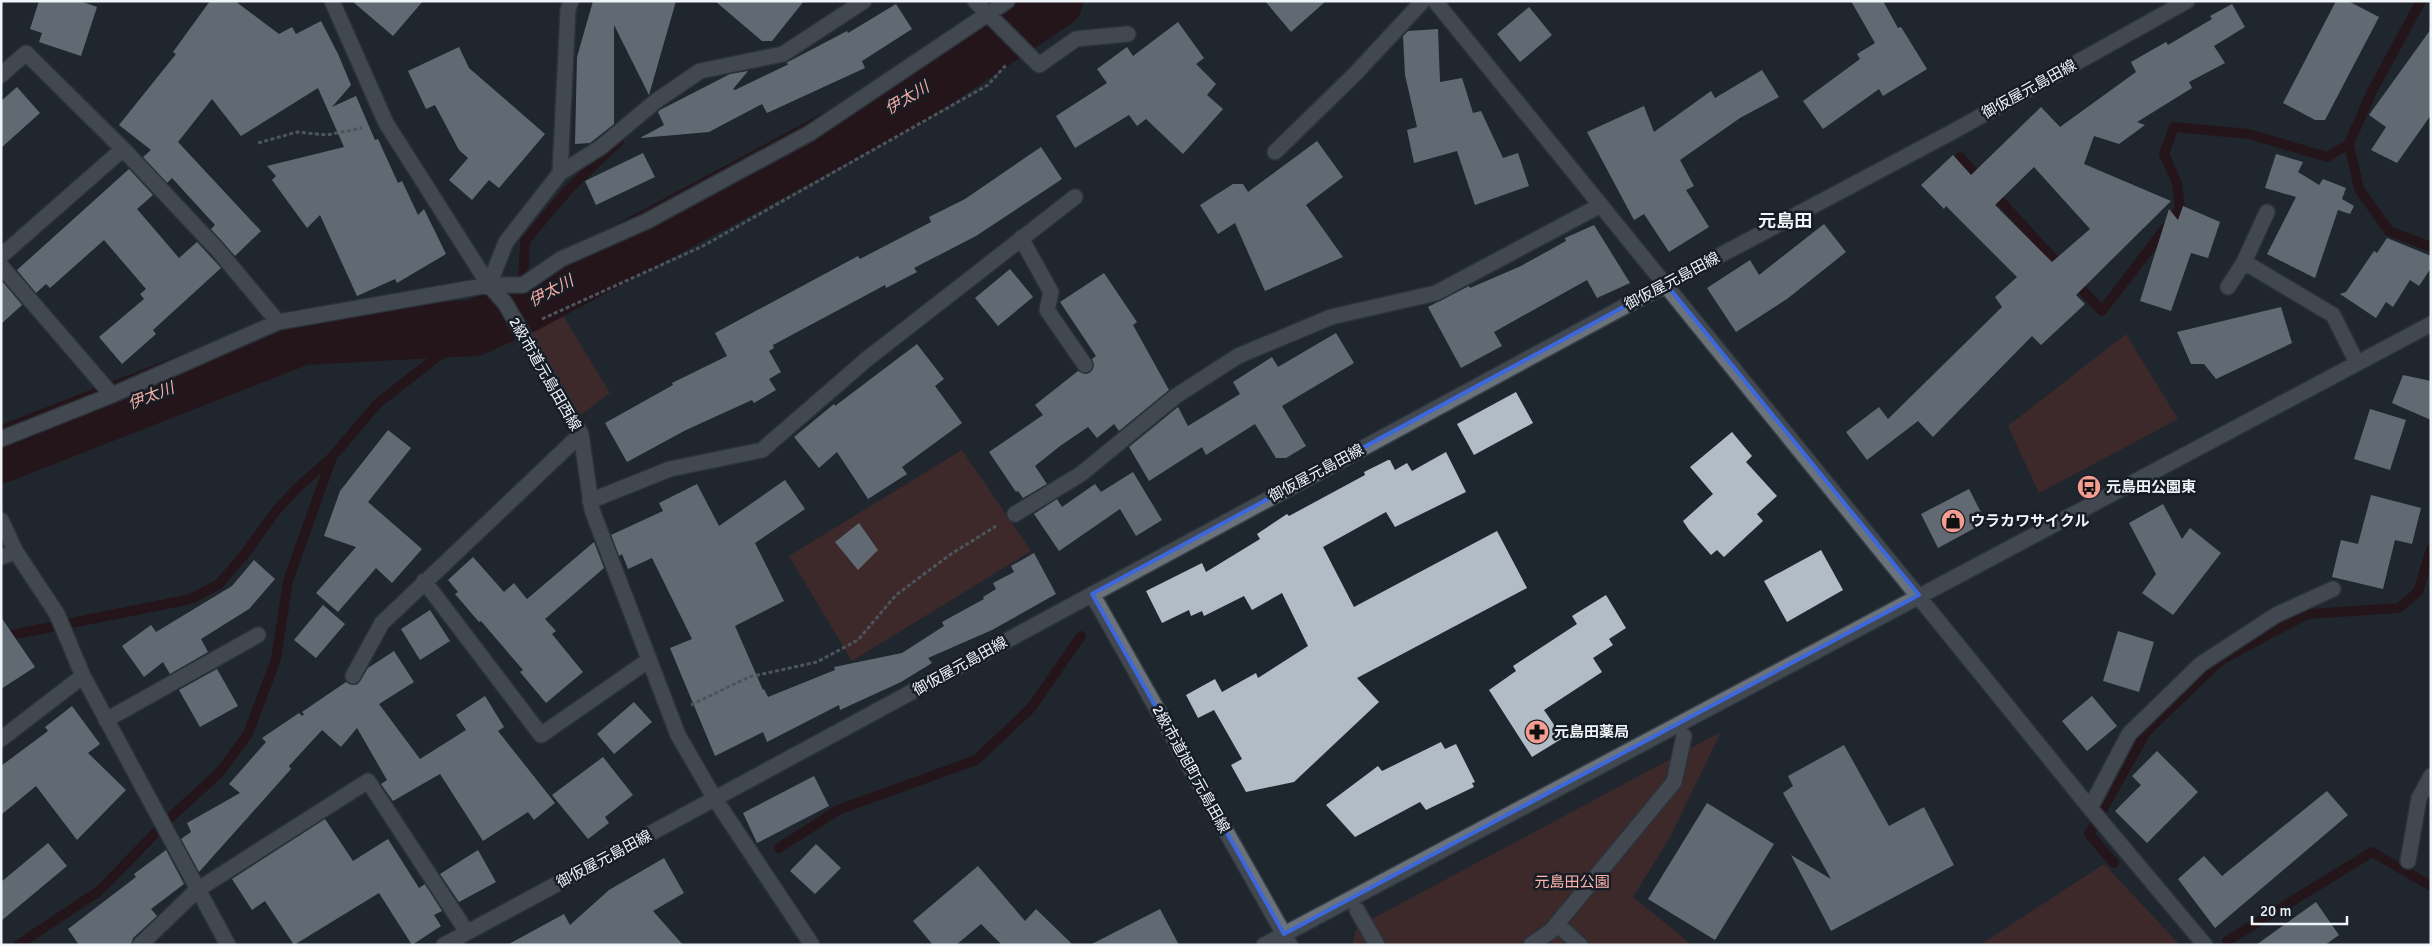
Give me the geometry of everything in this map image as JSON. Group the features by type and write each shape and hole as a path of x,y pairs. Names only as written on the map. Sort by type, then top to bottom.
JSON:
{"street":[{"name":"2級市道元島田西線","path":"332,1 386,124 489,285 505,303 581,434 592,510 678,734 716,799 812,945"},
{"path":"560,174 568,10 571,1"},
{"path":"489,285 506,242 560,174 601,147 656,101 700,71 783,54 864,1"},
{"path":"975,1 1039,65 1076,39 1128,34"},
{"path":"1,439 112,395 278,322 489,285 523,285 561,259 647,221 810,133 1007,1"},
{"path":"1275,152 1356,74 1423,1"},
{"path":"1436,1 2090,808 2204,945"},
{"name":"御仮屋元島田線","path":"444,945 1666,284 1954,132 2187,1"},
{"path":"1,75 26,53 122,149 217,249 278,322"},
{"path":"1,256 122,149"},
{"path":"590,501 670,469 762,450 867,359 1020,238 1074,198"},
{"path":"1016,514 1080,474 1176,396 1238,356 1332,317 1436,293 1601,205"},
{"path":"2228,287 2244,262 2267,212"},
{"path":"1020,238 1051,292 1047,310 1085,365"},
{"path":"2244,262 2333,315 2356,363"},
{"path":"1,266 112,395"},
{"path":"1264,945 1287,939 1918,595 2431,324"},
{"path":"353,676 382,623 424,580 581,434"},
{"path":"1,520 16,552 57,614 83,676 228,945"},
{"path":"1,557 16,552"},
{"path":"424,580 540,735 649,660"},
{"path":"2090,808 2129,734 2201,664 2276,615 2334,589"},
{"name":"2級市道旭町元島田線","path":"1092,594 1287,939"},
{"path":"106,720 258,635"},
{"path":"1,739 83,676"},
{"path":"1531,945 1551,931 1674,782 1684,736"},
{"path":"2408,861 2420,798 2431,776"},
{"path":"140,945 197,890 368,782 467,932"},
{"path":"1357,910 1377,945"},
{"path":"1557,924 1580,945"}],"path":[{"path":"515,323 703,246 988,85 1021,48"},
{"path":"258,143 297,132 328,135 386,124"},
{"path":"670,715 749,677 817,662 858,640 896,595 951,554 1016,514"}],"highlighted area":[{"path":"1666,284 1919,595 1284,934 1092,594"}],"green space":[{"path":"562,314 610,393 576,418 525,330"},
{"path":"2126,334 2178,419 2039,493 2008,426"},
{"path":"962,450 1031,551 852,661 789,556"},
{"name":"元島田公園","path":"1721,732 1670,837 1633,897 1692,945 1352,945 1357,927"},
{"path":"2104,864 2180,945 1980,945"}],"building":[{"path":"39,1 80,1 97,7 81,56 39,42 42,33 30,29"},
{"path":"210,1 235,1 279,34 292,27 296,34 321,21 351,85 332,107 356,96 375,140 378,139 398,183 402,181 418,215 424,209 446,254 397,283 395,279 357,296 320,215 307,228 272,180 276,176 267,166 344,147 318,88 241,136 212,99 178,142 261,231 235,256 211,229 215,225 172,178 167,183 143,157 151,150 119,125 176,54 173,52"},
{"path":"352,1 423,1 393,36"},
{"path":"593,1 676,1 649,95 614,25 614,124 590,143 575,144 577,57"},
{"path":"715,1 804,1 772,41 762,41"},
{"path":"1265,1 1326,1 1291,32"},
{"path":"1851,1 1883,1 1898,28 1901,27 1927,69 1883,96 1879,89 1823,129 1803,101 1860,59 1857,54 1875,43"},
{"path":"2336,1 2348,1 2379,17 2325,120 2315,120 2283,103"},
{"path":"896,4 912,29 862,61 865,68 767,113 762,104 709,132 640,138 664,125 658,112 660,110 730,74 748,71 733,89 735,90 789,64 786,63 847,31 848,33"},
{"path":"2232,4 2245,27 2214,46 2225,63 2189,82 2192,88 2137,122 2145,125 2119,144 2094,136 2084,164 2171,201 2076,295 2085,304 2041,345 2032,336 1933,437 1918,421 1867,460 1846,432 1879,407 1888,419 2002,307 1995,297 2017,277 1946,206 1944,209 1921,185 1953,155 1971,175 2041,107 2060,127 2136,72 2131,62 2166,42 2168,45 2212,19 2210,16","holes":["2034,167 2090,229 2052,262 1995,205"]},
{"path":"1529,7 1552,35 1520,62 1497,34"},
{"path":"1178,22 1204,58 1196,64 1216,84 1207,95 1223,109 1183,154 1146,119 1137,126 1129,115 1075,148 1056,116 1107,83 1097,69 1127,47 1133,56"},
{"path":"1438,29 1440,82 1462,78 1473,113 1481,111 1503,158 1518,153 1529,186 1475,205 1457,151 1414,163 1407,130 1417,127 1405,75 1403,36 1408,31"},
{"path":"2431,29 2431,115 2397,163 2371,150 2386,127 2369,115"},
{"path":"459,47 469,68 545,134 499,188 489,180 472,200 449,180 468,158 459,150 435,105 426,109 408,71"},
{"path":"1762,70 1779,97 1740,118 1680,160 1694,186 1686,190 1709,227 1669,252 1644,214 1634,220 1587,132 1644,106 1654,132 1711,91 1715,98"},
{"path":"17,87 40,113 1,148 1,101"},
{"path":"1317,141 1343,177 1306,205 1343,257 1265,291 1235,223 1218,234 1200,205 1233,184 1243,184 1248,192"},
{"path":"1041,147 1062,179 976,236 914,268 917,272 886,288 885,285 773,345 774,348 769,351 781,372 769,379 776,390 754,403 752,400 686,430 627,462 605,423 673,385 672,383 727,356 715,333 858,256 860,259 931,222 929,217 965,199"},
{"path":"643,153 655,177 596,205 585,181"},
{"path":"2276,154 2303,162 2298,172 2319,185 2323,179 2346,188 2342,199 2354,206 2350,214 2338,210 2315,278 2267,254 2296,197 2265,188"},
{"path":"129,169 153,195 137,209 179,258 197,242 221,268 153,330 156,334 122,364 99,337 144,299 140,294 146,289 104,240 50,288 46,284 36,293 17,270"},
{"path":"2183,206 2220,222 2208,258 2191,253 2171,311 2140,301 2169,209 2178,220"},
{"path":"1824,224 1846,252 1787,299 1736,332 1707,288 1750,260 1759,275"},
{"path":"1594,225 1630,283 1597,298 1587,280 1494,332 1502,346 1461,368 1428,307 1469,286 1470,288 1521,266 1566,241 1565,238"},
{"path":"2387,238 2431,256 2431,268 2419,286 2410,280 2393,307 2386,302 2376,318 2340,294 2346,292 2374,251 2377,253"},
{"path":"1010,269 1033,297 998,326 975,298"},
{"path":"1104,273 1137,322 1133,325 1169,390 1119,431 1114,424 1097,438 1088,427 1060,446 1035,466 1047,484 1023,498 1018,491 1016,492 989,452 1043,415 1035,405 1078,371 1085,374 1093,369 1092,359 1096,356 1060,302"},
{"path":"3,282 22,305 1,324 1,284"},
{"path":"2281,307 2292,343 2216,379 2204,364 2191,364 2177,332"},
{"path":"1336,333 1354,363 1282,406 1306,446 1286,458 1276,458 1255,424 1206,455 1202,447 1149,481 1129,447 1178,407 1188,426 1240,394 1233,382 1272,357 1278,367"},
{"path":"917,344 944,379 935,386 962,423 902,467 907,474 868,499 837,452 819,468 794,437 834,404 835,406"},
{"path":"2403,375 2431,381 2431,420 2392,403"},
{"path":"1516,392 1533,423 1474,455 1457,424"},
{"path":"2370,409 2406,420 2390,470 2354,459"},
{"path":"388,430 411,448 368,502 422,549 392,583 376,568 338,612 316,593 356,547 324,536 340,491"},
{"path":"1732,432 1752,456 1746,462 1777,496 1757,514 1763,521 1724,557 1717,550 1711,555 1683,521 1713,494 1690,467"},
{"path":"1446,452 1466,492 1395,527 1386,512 1323,547 1354,607 1497,531 1527,588 1357,678 1379,702 1294,782 1246,792 1231,765 1242,759 1214,710 1198,718 1186,695 1215,679 1222,692 1256,673 1258,678 1308,646 1282,593 1252,610 1244,596 1204,616 1202,611 1191,616 1189,610 1162,623 1146,591 1202,563 1206,572 1260,539 1257,534 1287,514 1289,516 1365,475 1364,472 1388,460 1390,460 1395,470 1407,463 1412,471"},
{"path":"1133,472 1162,520 1136,536 1120,509 1059,551 1034,514 1057,499 1062,507 1095,484 1101,492"},
{"path":"785,480 805,509 755,543 784,601 735,626 763,690 768,697 835,670 834,667 902,653 944,626 942,622 984,599 983,597 996,589 993,583 1014,572 1011,566 1034,553 1056,594 992,630 928,658 932,663 901,682 840,710 839,705 767,742 763,732 715,756 670,648 692,639 652,558 628,569 622,554 619,556 611,535 663,511 659,503 697,484 719,526"},
{"path":"1969,489 1986,522 1938,548 1921,514"},
{"path":"2371,495 2421,508 2412,544 2395,540 2383,589 2332,577 2341,540 2358,544"},
{"path":"2163,504 2182,539 2190,528 2221,553 2173,615 2142,593 2156,574 2129,523"},
{"path":"859,523 878,550 858,570 835,542"},
{"path":"594,542 604,568 545,619 556,631 552,634 583,672 546,703 520,672 523,670 455,594 458,592 448,580 473,557 504,592 514,583 527,599"},
{"path":"1821,550 1843,590 1787,622 1764,581"},
{"path":"254,560 275,579 249,609 201,639 208,652 170,674 163,662 144,677 122,646 151,625 156,632 232,586"},
{"path":"1606,595 1626,628 1609,639 1613,645 1593,658 1602,672 1544,710 1563,738 1532,757 1489,690 1516,671 1513,666 1577,624 1572,616"},
{"path":"323,605 345,624 316,658 294,640"},
{"path":"430,610 450,641 420,660 401,629"},
{"path":"1,617 35,667 1,689"},
{"path":"2118,631 2154,642 2139,692 2103,681"},
{"path":"394,651 414,682 379,704 420,759 466,730 456,715 485,696 504,727 498,731 555,803 534,820 528,812 483,841 440,774 393,801 381,784 387,780 357,728 341,747 322,730 289,766 291,769 199,872 181,839 191,832 187,823 240,793 229,784 266,742 262,738 299,713 302,716 304,714 302,712 346,682 353,685 358,684 368,668"},
{"path":"217,669 238,706 200,727 179,690"},
{"path":"2092,696 2117,726 2087,751 2062,721"},
{"path":"634,702 652,722 614,754 597,734"},
{"path":"72,706 100,744 88,753 126,790 77,840 36,786 1,815 1,766 48,731 45,727"},
{"path":"1441,742 1445,749 1456,744 1475,782 1472,783 1474,787 1426,810 1420,802 1355,837 1326,805 1378,766 1382,771"},
{"path":"1844,745 1889,826 1924,807 1954,865 1831,931 1791,855 1831,879 1783,793 1793,786 1788,776"},
{"path":"2157,751 2198,792 2147,843 2115,811 2141,785 2132,776"},
{"path":"603,757 633,795 605,817 609,823 588,839 552,795"},
{"path":"814,776 829,806 757,843 743,813"},
{"path":"2327,791 2348,815 2215,928 2178,879 2204,856 2222,876"},
{"path":"1707,803 1774,844 1715,940 1648,899"},
{"path":"325,819 353,861 388,839 419,888 425,884 442,911 434,915 441,926 412,945 379,893 294,945 265,901 252,910 232,879"},
{"path":"48,843 67,866 1,921 1,882"},
{"path":"816,844 841,868 815,894 790,871"},
{"path":"166,850 184,884 151,909 157,916 133,938 131,945 79,945 68,929 136,877 134,874"},
{"path":"478,850 496,882 459,902 440,874"},
{"path":"664,858 684,893 653,911 683,945 507,945 564,914 570,925 609,890"},
{"path":"978,866 1025,921 1036,909 1073,945 1002,945 981,924 956,945 933,945 913,921"},
{"path":"2316,902 2339,935 2325,945 2256,945"},
{"path":"1160,909 1179,945 1090,945"}],"waterway":[{"name":"伊太川","path":"1,455 302,337 474,328 525,305 908,99 1055,1"},
{"path":"2421,1 2372,91 2349,144 2359,189 2389,231 2431,247"},
{"path":"2073,280 2102,311 2180,209 2177,183 2164,154 2174,127 2249,134 2327,157 2349,144"},
{"path":"525,305 523,285 525,241 569,189 619,141"},
{"path":"1960,157 2063,269"},
{"path":"18,945 99,891 172,816 220,772 248,734 276,659 288,581 332,457 377,404 474,328"},
{"path":"1,637 191,599 219,584 245,554 275,512 296,489 331,458"},
{"path":"2114,863 2089,834 2146,732 2221,660 2307,614 2399,608 2418,592 2431,549"},
{"path":"779,848 838,810 976,760 1031,708 1081,636"},
{"path":"2227,941 2372,852 2431,886"}],"place":[{"name":"元島田公園東","path":"2089,487"},
{"name":"ウラカワサイクル","path":"1953,521"},
{"name":"元島田薬局","path":"1537,732"}],"district":[{"name":"元島田","path":"1785,221"}]}
